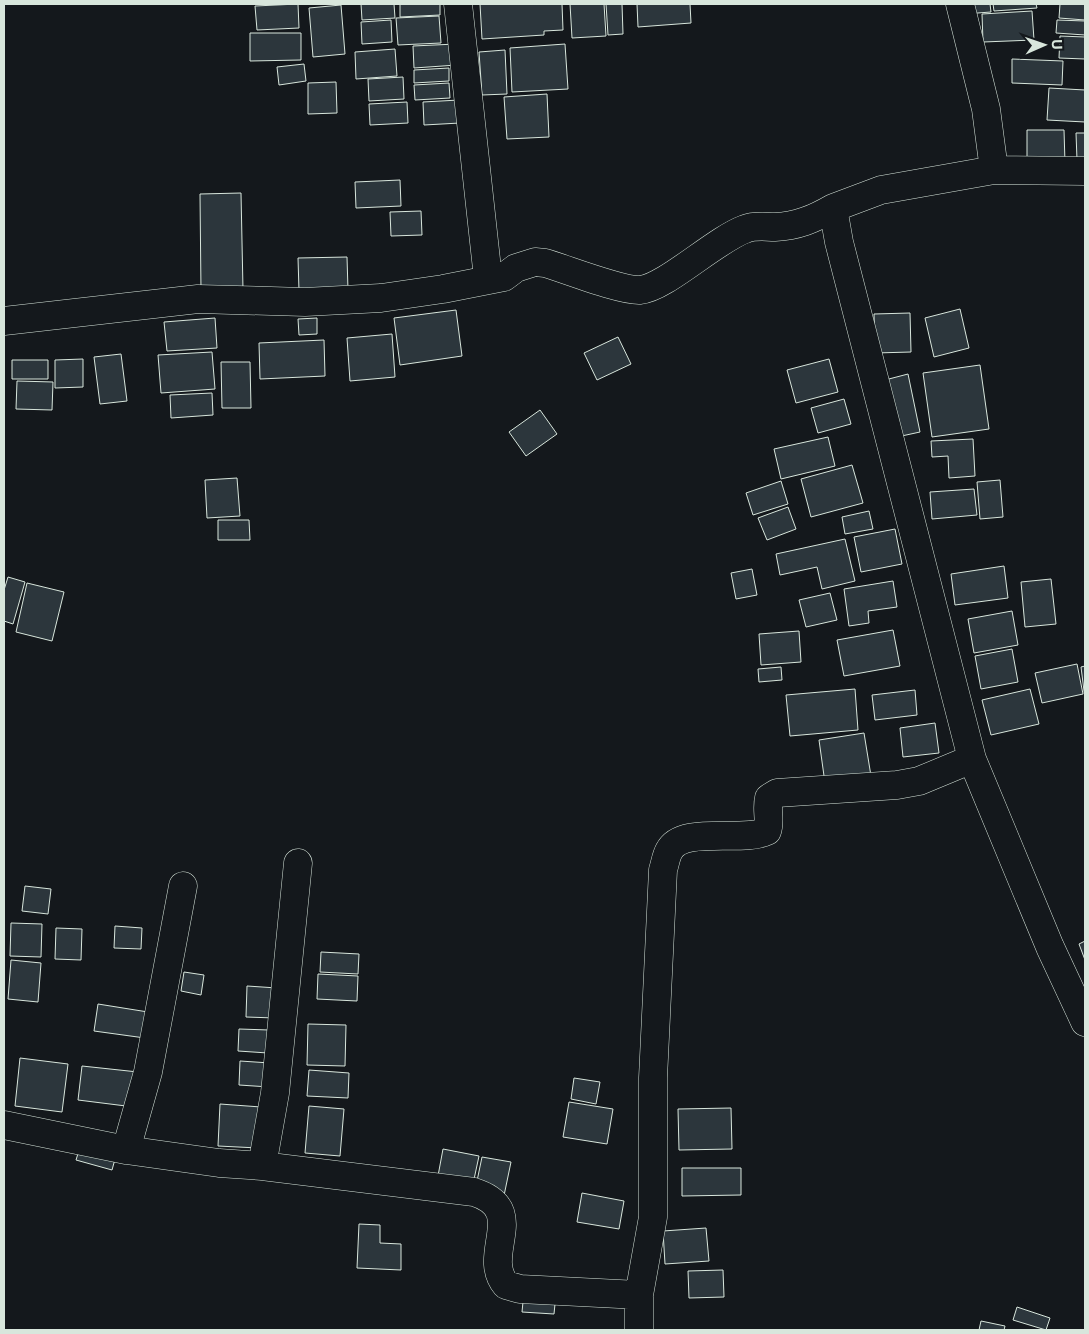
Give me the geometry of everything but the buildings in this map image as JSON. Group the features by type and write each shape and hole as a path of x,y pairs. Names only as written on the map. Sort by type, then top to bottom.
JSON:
{"street":[{"path":"458,4 488,278"},
{"path":"960,4 986,110 994,170"},
{"path":"4,321 198,299 305,302 382,298 443,289 488,278 504,277 516,268 529,264 545,263 611,284 639,290 652,286 711,247 745,229 797,224 814,219 833,208 881,190 994,170 1085,171"},
{"path":"833,208 839,242 972,759 1050,947 1085,1022"},
{"path":"639,1330 639,1295 653,1217 653,1078 664,870 669,850 678,841 695,837 757,836 767,831 770,824 766,809 769,798 777,793 897,785 919,781 972,759"},
{"path":"262,1166 275,1093 298,863"},
{"path":"126,1150 148,1072 183,886"},
{"path":"4,1125 126,1150 219,1163 262,1166 474,1192 486,1196 500,1210 503,1226 498,1270 506,1285 520,1289 639,1295"}]}
